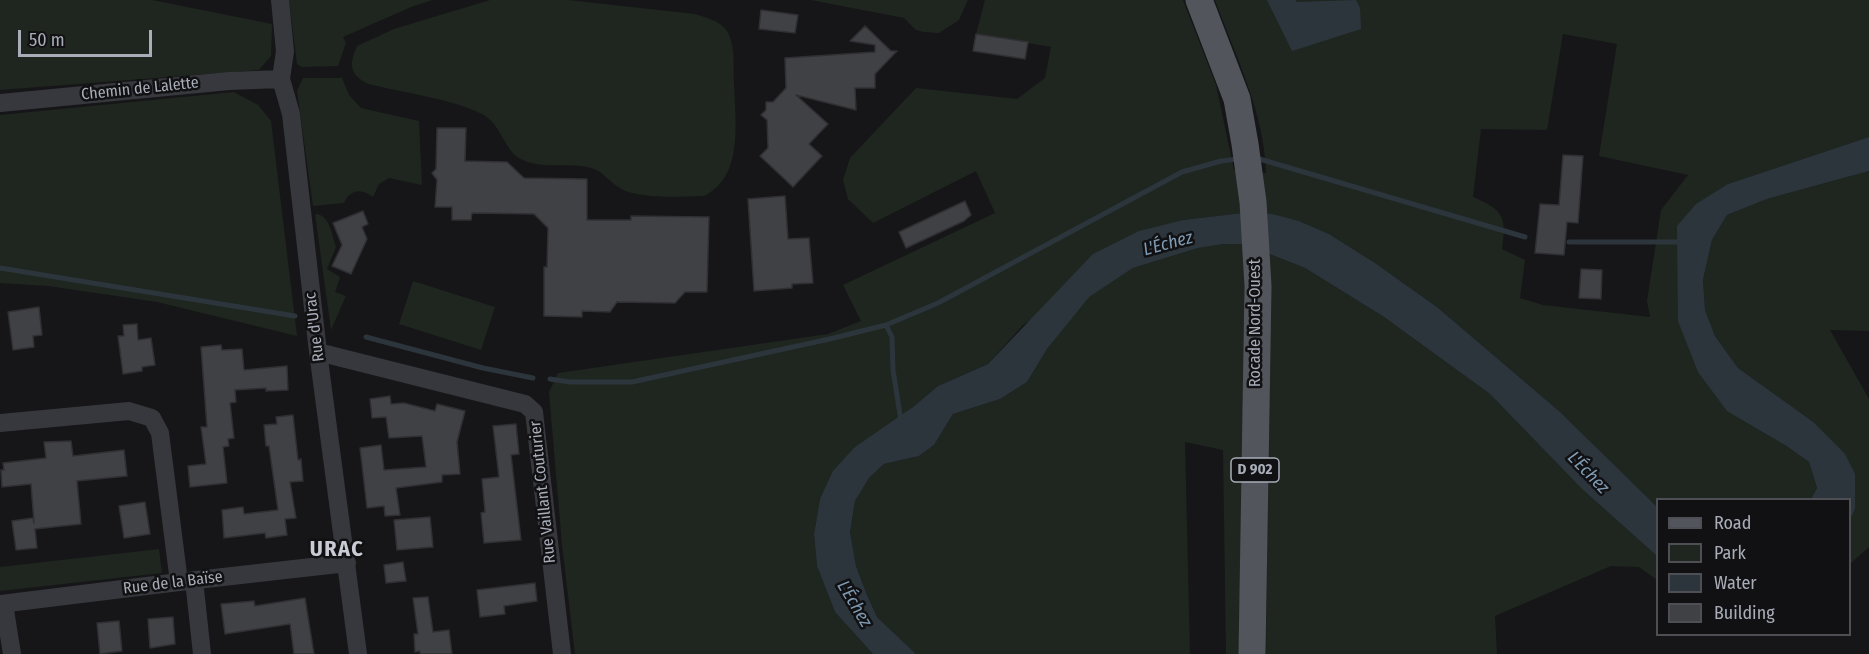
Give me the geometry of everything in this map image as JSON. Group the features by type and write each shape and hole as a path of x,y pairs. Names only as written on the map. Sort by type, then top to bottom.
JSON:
{"main road":[{"name":"Rocade Nord-Ouest","path":"1199,0 1237,99 1253,202 1258,286 1252,654"}],"street":[{"name":"Rue d'Urac","path":"280,0 285,51 281,79 291,114 318,352 357,654"},
{"name":"Chemin de Lalette","path":"0,103 229,81 281,79"},
{"name":"Rue Vaillant Couturier","path":"318,352 525,404 534,412 562,654"},
{"path":"0,423 129,411 152,418 160,433 202,654"},
{"name":"Rue de la Baïse","path":"2,604 347,563"},
{"path":"2,604 12,654"}],"green space":[{"path":"0,0 152,0 272,24 271,56 259,70 0,90"},
{"path":"289,0 433,0 411,7 343,37 346,43 338,66 302,67 297,64"},
{"path":"490,0 568,0 695,14 720,24 730,37 733,50 736,127 733,156 729,170 722,181 702,196 659,196 627,192 591,168 537,164 519,158 510,149 494,124 482,114 441,100 368,84 354,72 352,63 357,46 394,29"},
{"path":"811,0 968,0 959,20 939,33 916,30 904,18"},
{"path":"985,0 1183,0 1216,85 1234,170 1266,173 1255,107 1215,0 1869,0 1869,137 1728,184 1678,321 1785,445 1809,462 1817,488 1812,498 1656,498 1656,507 1559,411 1437,307 1329,234 1299,221 1242,213 1183,220 1023,325 988,364 938,386 913,407 820,499 814,534 817,566 835,612 873,654 575,654 562,545 549,392 558,373 828,334 861,321 843,285 995,213 976,171 873,223 848,199 843,180 850,158 916,88 1017,99 1045,78 1051,47 976,34","holes":["1563,34 1617,44 1599,156 1688,175 1661,210 1647,301 1650,317 1543,305 1520,298 1525,260 1502,249 1504,229 1501,216 1497,210 1473,197 1481,129 1547,130"]},
{"path":"303,78 342,78 349,95 361,108 419,121 422,185 389,178 379,184 373,197 365,192 357,191 350,195 344,203 313,206 297,91"},
{"path":"234,92 258,105 271,121 297,336 157,302 48,286 0,283 0,115"},
{"path":"1869,171 1869,331 1830,330 1869,399 1869,547 1851,563 1851,518 1855,509 1812,421 1738,368 1715,336 1705,310 1703,280 1712,240 1727,215 1767,199"},
{"path":"315,214 324,218 330,226 336,247 327,269 340,277 335,292 346,296 331,330"},
{"path":"1244,244 1245,322 1239,654 1226,654 1223,450 1185,442 1190,654 916,654 877,617 856,566 850,532 855,501 869,478 884,464 919,456 934,445 953,414 1000,399 1027,382 1047,349 1088,297 1133,268 1198,248"},
{"path":"1269,254 1305,268 1384,317 1490,394 1582,489 1656,555 1656,579 1639,567 1611,566 1495,616 1497,654 1266,654"},
{"path":"413,281 495,307 481,350 399,324"},
{"path":"159,549 162,573 0,591 0,567"}],"water":[{"path":"1267,0 1296,0 1296,2 1356,0 1360,8 1361,29 1292,51"},
{"path":"1869,137 1869,171 1767,199 1727,215 1712,240 1703,280 1705,310 1715,336 1738,368 1812,421 1845,454 1855,474 1855,509 1851,518 1851,498 1812,498 1817,488 1809,462 1727,411 1698,372 1678,321 1677,226 1696,204 1728,184"},
{"name":"L'Échez","path":"1242,213 1272,214 1299,221 1329,234 1375,263 1437,307 1559,411 1656,506 1656,555 1582,489 1490,394 1384,317 1305,268 1244,244 1224,244 1198,248 1133,268 1089,297 1047,349 1027,382 1000,399 953,414 934,445 919,456 884,464 869,478 855,501 850,532 856,566 877,617 916,654 873,654 835,612 817,566 814,534 820,499 833,471 855,447 913,407 938,386 988,364 1093,254 1139,231 1183,220"}],"building":[{"path":"761,10 798,15 795,33 759,29"},
{"path":"865,26 891,51 897,51 875,74 875,88 855,88 856,110 796,95 828,124 809,144 822,156 793,187 760,156 768,148 767,120 761,115 766,110 766,102 773,102 786,88 785,58 875,52 875,45 850,41"},
{"path":"976,34 1028,42 1025,59 973,51"},
{"path":"437,128 466,128 465,161 507,162 524,178 587,179 587,220 631,220 631,216 709,217 707,292 685,292 675,303 617,302 610,312 582,311 582,317 544,316 544,267 547,267 548,228 534,214 472,213 471,220 452,220 452,207 435,207 437,180 432,173 436,169"},
{"path":"1563,155 1583,156 1578,223 1567,222 1564,255 1535,253 1540,204 1559,205"},
{"path":"785,196 788,239 809,238 813,283 792,284 792,288 754,291 748,199"},
{"path":"965,201 971,215 964,221 906,248 899,232"},
{"path":"363,211 368,224 362,227 367,239 351,274 332,266 342,245 333,223"},
{"path":"1581,269 1602,270 1601,299 1579,298"},
{"path":"39,307 42,335 33,336 34,347 13,350 8,312"},
{"path":"137,324 138,340 151,338 155,365 142,367 142,371 123,374 118,336 124,336 123,325"},
{"path":"221,345 222,350 242,349 244,370 287,366 288,390 266,391 266,388 235,390 236,402 230,403 234,438 228,439 229,446 223,447 227,483 190,487 188,466 206,464 201,427 207,427 201,347"},
{"path":"390,396 391,404 404,403 435,411 437,404 465,411 457,442 460,474 442,475 442,482 396,488 400,515 385,516 384,506 367,508 360,448 381,445 384,470 426,467 422,436 389,438 386,417 372,418 370,399"},
{"path":"293,415 303,481 290,482 296,518 285,519 287,535 266,538 265,533 224,538 222,510 243,507 244,514 278,510 264,425 277,424 276,417"},
{"path":"516,424 519,454 511,455 521,540 484,543 481,513 485,512 482,479 499,477 493,426"},
{"path":"71,441 73,456 124,450 127,476 77,481 81,524 35,529 37,548 16,550 12,521 33,518 34,523 31,484 2,487 3,463 46,458 44,442"},
{"path":"145,502 150,534 124,538 119,506"},
{"path":"430,517 433,547 397,550 394,520"},
{"path":"403,562 406,581 386,583 384,565"},
{"path":"535,583 537,601 504,606 505,614 480,617 477,590"},
{"path":"428,597 433,632 449,630 452,654 415,652 414,634 418,634 413,598"},
{"path":"305,598 314,654 294,654 290,624 225,634 221,604 254,601 255,606"},
{"path":"173,617 175,644 150,648 148,619"},
{"path":"119,621 122,651 100,654 97,623"}],"waterway":[{"path":"1256,158 1525,237"},
{"path":"550,379 570,382 632,382 886,325 938,303 1182,172 1221,161 1238,159"},
{"path":"1569,242 1681,242"},
{"path":"0,268 295,316"},
{"path":"886,325 892,337 893,370 901,421"},
{"path":"366,337 483,368 533,378"}],"district":[{"name":"URAC","path":"337,550"}]}
